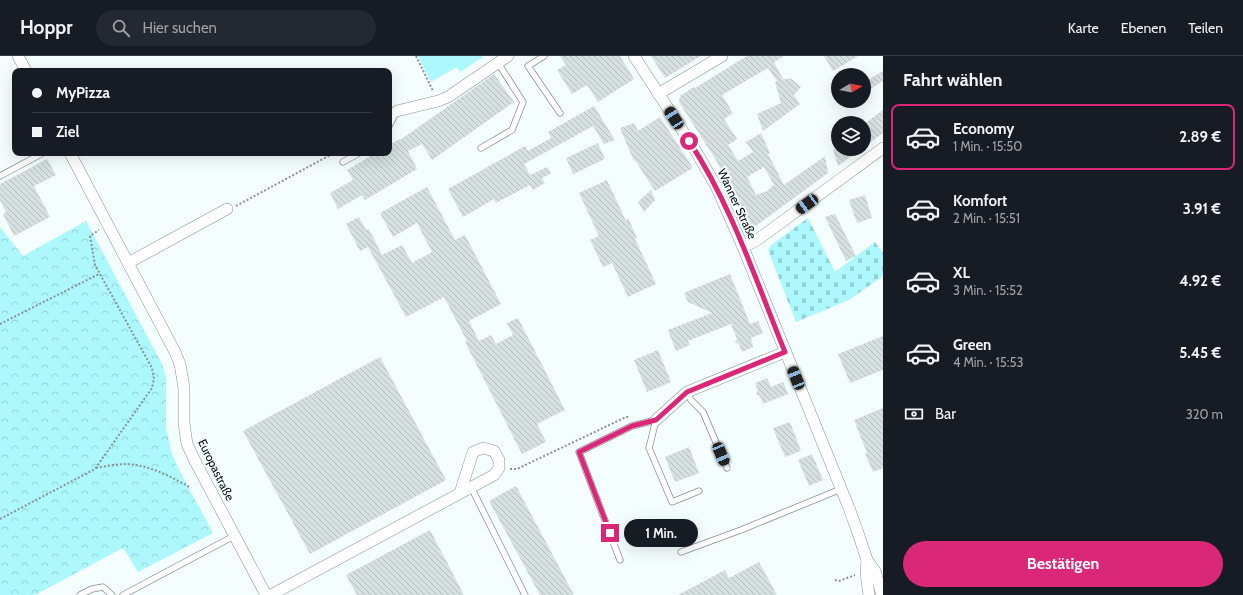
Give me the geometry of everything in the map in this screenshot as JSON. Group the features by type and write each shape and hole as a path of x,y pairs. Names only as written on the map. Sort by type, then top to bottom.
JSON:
{"street":[{"path":"18,56 24,68"},
{"path":"397,111 438,101 448,97 508,56"},
{"name":"Wanner Straße","path":"634,56 712,178 743,247 841,489 867,560 875,571 882,595"},
{"path":"658,94 722,56"},
{"path":"743,247 757,240 883,148"},
{"name":"Europastraße","path":"72,156 175,352 180,364 184,388 184,423 187,444 266,595"},
{"path":"128,264 227,209"},
{"path":"656,420 687,392 785,352"},
{"path":"271,595 494,475 499,468 499,460 494,451 483,448 473,452 460,493"},
{"name":"Wanner Straße","path":"869,595 875,571"}],"lane":[{"path":"544,56 528,66 560,113"},
{"path":"481,148 512,130 523,102 498,63"},
{"path":"392,120 397,111"},
{"path":"0,176 37,156"},
{"path":"343,162 354,156"},
{"path":"687,392 691,400 703,412 727,468"},
{"path":"620,560 579,452 632,426 656,420 649,448 672,502 699,491"},
{"path":"471,487 526,595"},
{"path":"681,552 741,530 841,489"},
{"path":"122,595 234,536"},
{"path":"80,595 92,589 103,588 112,595"}],"path":[{"path":"416,56 438,101"},
{"path":"227,209 232,208 328,156"},
{"path":"95,468 152,388 154,378 152,368 95,265 90,236 96,232"},
{"path":"0,324 99,274"},
{"path":"499,468 517,469 626,417 633,418"},
{"path":"0,519 95,468 113,465 128,464 163,473 191,488"},
{"path":"835,580 839,581 854,575 875,571"}],"green space":[{"path":"418,56 483,57 460,72 457,67 431,82"},
{"path":"808,218 835,272 875,242 883,253 883,276 849,300 796,322 768,250 771,245"},
{"path":"86,221 162,364 166,377 166,427 171,451 177,466 213,533 138,572 123,548 35,595 0,595 0,227 23,256"}],"building":[{"path":"560,56 620,56 634,79 598,102 587,85 572,94 557,70 566,65"},
{"path":"651,56 701,56 665,78"},
{"path":"747,56 784,56 774,62 783,79 781,80 790,78 801,87 794,95 800,104 763,131 757,114 781,103 775,82 777,81 768,68 722,95 733,113 724,119 737,139 728,145 738,161 753,152 746,142 761,133 770,153 768,154 784,185 825,156 828,173 753,228 747,226 738,202 716,160 679,102 680,96 694,87 695,88","holes":["764,167 774,185 767,191 756,195 747,177"]},
{"path":"824,56 858,56 838,68 831,68"},
{"path":"883,71 883,81 871,89 871,78"},
{"path":"494,74 514,102 432,160 422,144 408,151 417,169 365,200 362,195 338,209 330,193 353,180 347,170 371,156 392,156 392,143 400,140"},
{"path":"594,106 615,140 604,144 593,126 524,164 530,175 547,167 551,173 542,178 545,183 533,190 530,185 496,203 494,199 463,217 448,189 525,146 528,151 551,138 548,132"},
{"path":"883,110 883,133 871,142 871,119"},
{"path":"660,117 693,168 655,191 635,160 634,161 620,128 634,123 638,131"},
{"path":"598,143 605,159 573,174 566,158"},
{"path":"835,156 852,156 838,166"},
{"path":"47,159 56,175 34,186 50,217 14,236 3,214 6,212 0,200 0,184"},
{"path":"607,180 626,221 628,218 637,238 635,239 656,284 628,297 612,263 603,267 590,240 599,236 579,193"},
{"path":"427,187 455,240 465,235 501,304 469,321 479,341 491,335 496,344 513,335 507,323 518,318 565,410 537,424 546,442 522,454 465,342 467,341 444,297 406,317 368,247 360,251 346,224 359,217 366,230 369,229 382,255 402,245 412,263 432,252 417,223 393,237 380,213"},
{"path":"651,190 655,200 644,212 638,202"},
{"path":"865,195 872,218 857,223 849,200"},
{"path":"835,214 856,256 846,261 825,217"},
{"path":"730,274 750,324 758,321 763,333 751,338 753,347 742,352 739,344 735,342 737,339 731,324 688,341 690,345 676,351 668,330 712,313 688,302 684,293"},
{"path":"883,336 883,370 850,383 838,354"},
{"path":"658,350 671,382 647,392 634,360"},
{"path":"380,357 446,480 310,554 243,431"},
{"path":"767,378 771,387 783,382 788,394 763,404 760,396 756,394 758,391 755,383"},
{"path":"883,408 883,468 873,472 865,454 867,453 854,420"},
{"path":"790,422 801,451 785,457 773,428"},
{"path":"689,447 699,473 675,482 665,457"},
{"path":"812,454 823,480 809,486 798,460"},
{"path":"516,486 574,595 540,595 489,501"},
{"path":"430,530 464,595 357,595 346,575"},
{"path":"759,562 777,595 678,595 725,570 729,578"}],"route":[{"path":"610,533 579,452 632,426 656,420 687,392 785,352 743,247 717,188 689,141"}]}
